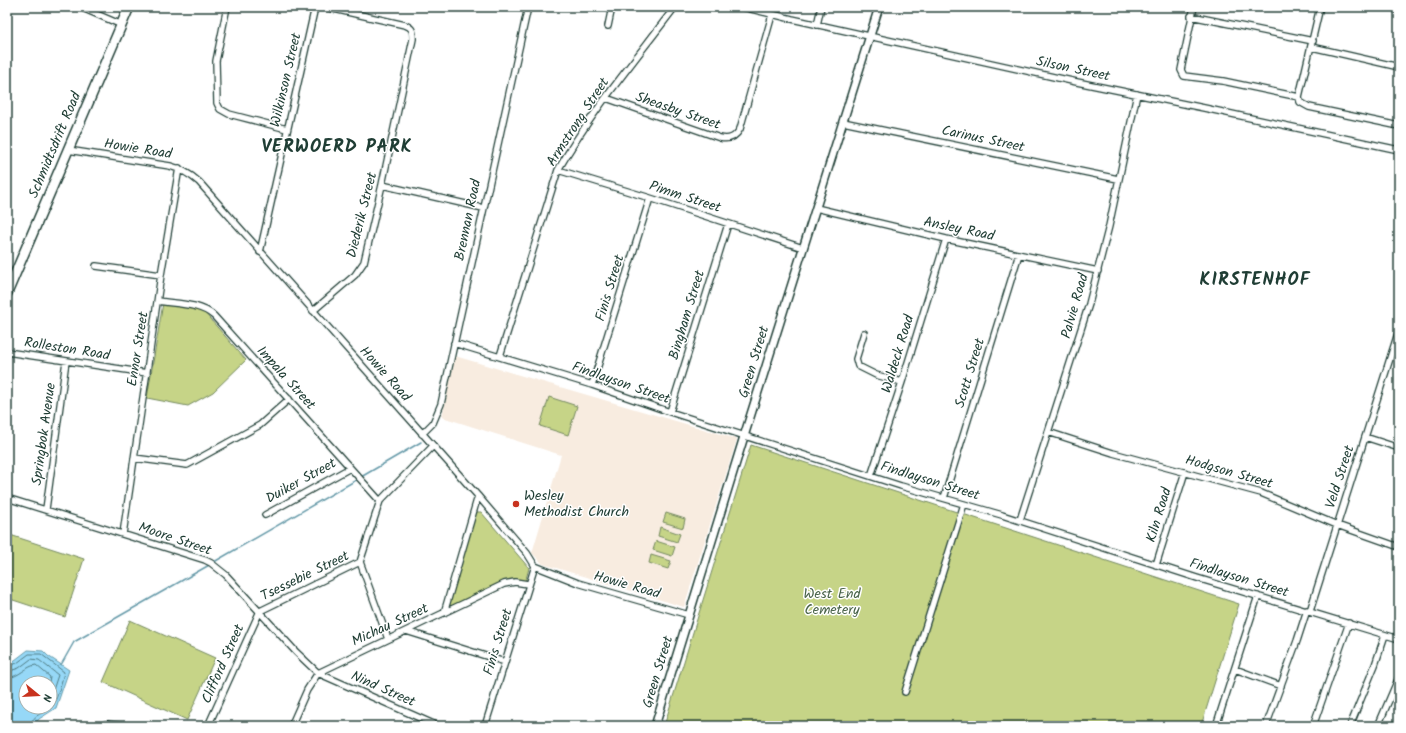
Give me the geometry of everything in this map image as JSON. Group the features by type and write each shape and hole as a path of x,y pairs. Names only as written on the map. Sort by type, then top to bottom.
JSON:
{"highway":[{"name":"Schmidtsdrift Road","path":"7,293 129,7"}],"street":[{"path":"80,7 122,25"},
{"path":"227,7 216,61 217,103 220,109 229,114 287,129"},
{"name":"Wilkinson Street","path":"260,252 315,7"},
{"name":"Diederik Street","path":"314,311 355,275 362,267 366,258 412,46 413,31 410,27 405,25 325,7"},
{"name":"Brennan Road","path":"422,434 433,423 441,404 528,7"},
{"path":"608,26 612,7"},
{"name":"Armstrong Street","path":"500,356 558,170 606,98 675,7"},
{"name":"Silson Street","path":"743,7 870,37 1399,150"},
{"path":"817,24 821,7"},
{"name":"Green Street","path":"656,726 744,436 879,7"},
{"path":"1194,7 1181,70 1184,76 1223,81 1299,97"},
{"path":"1320,7 1299,97 1300,102 1309,107 1399,126"},
{"path":"1388,7 1399,10"},
{"name":"Sheasby Street","path":"606,98 720,138 731,139 740,129 772,15"},
{"path":"1191,16 1312,44 1399,68"},
{"name":"Palvie Road","path":"1020,520 1089,304 1098,271 1137,94"},
{"name":"Carinus Street","path":"843,122 1118,179"},
{"name":"Howie Road","path":"68,150 179,168 190,174 199,182 478,496 526,553 535,566 578,583 689,616"},
{"name":"Ennor Street","path":"123,534 161,275 179,168"},
{"name":"Pimm Street","path":"558,170 650,198 803,248"},
{"path":"382,185 483,208"},
{"name":"Finis Street","path":"592,385 650,198"},
{"name":"Ansley Road","path":"816,208 946,239 1098,271"},
{"name":"Bingham Street","path":"670,412 728,224"},
{"name":"Waldeck Road","path":"871,476 946,239"},
{"name":"Scott Street","path":"944,498 1019,254"},
{"path":"96,266 161,275"},
{"name":"Impala Street","path":"158,301 200,308 208,311 380,501"},
{"name":"Veld Street","path":"1266,726 1308,611 1337,525 1399,330"},
{"path":"864,333 856,359 858,366 876,375 902,382"},
{"name":"Findlayson Street","path":"454,343 592,385 670,412 871,476 1020,520 1156,564 1399,639"},
{"path":"1393,350 1399,352"},
{"name":"Rolleston Road","path":"7,352 147,373"},
{"name":"Springbok Avenue","path":"46,509 66,361"},
{"path":"134,458 187,465 260,425 289,399"},
{"name":"Hodgson Street","path":"1048,432 1114,453 1261,493 1337,525 1399,547"},
{"path":"1365,438 1399,448"},
{"path":"388,639 360,562 380,501 433,446"},
{"name":"Duiker Street","path":"265,514 350,468"},
{"name":"Kiln Road","path":"1156,564 1185,472"},
{"path":"444,613 478,496"},
{"name":"Moore Street","path":"7,498 46,509 211,563 226,575 296,652 318,673"},
{"path":"904,692 964,504"},
{"name":"Tsessebie Street","path":"260,611 360,562"},
{"name":"Finis Street","path":"485,726 528,584 535,566"},
{"name":"Michau Street","path":"318,673 504,584 515,582 528,584"},
{"path":"1216,726 1258,596"},
{"name":"Clifford Street","path":"208,726 260,611"},
{"path":"1313,726 1349,623"},
{"path":"406,631 505,662"},
{"path":"1350,726 1375,665 1385,635"},
{"path":"1235,669 1281,686"},
{"path":"290,726 307,690 318,673"},
{"name":"Nind Street","path":"318,673 438,726"},
{"path":"1378,726 1399,677"},
{"path":"101,726 106,724 120,726"}],"shaded area":[{"path":"455,356 737,439 684,607 543,564 532,553 561,455 442,417"}],"green space":[{"path":"163,303 203,311 246,360 213,392 188,406 147,398"},
{"path":"549,397 577,406 568,435 540,426"},
{"name":"West End Cemetery","path":"751,445 1239,604 1201,726 664,726"},
{"path":"476,512 481,512 529,568 526,579 523,582 512,580 506,581 448,608"},
{"path":"666,513 685,519 683,528 663,522"},
{"path":"660,527 680,534 677,542 658,536"},
{"path":"7,534 84,559 65,617 7,598"},
{"path":"656,541 675,547 672,556 653,550"},
{"path":"651,555 671,561 668,569 649,563"},
{"path":"130,620 215,658 187,720 103,682"}],"water":[{"path":"28,650 43,651 69,670 58,702 58,675 18,675 18,715 45,715 33,726 7,726 7,664"}],"waterway":[{"path":"361,477 421,442"},
{"path":"214,562 358,479"},
{"path":"61,665 74,642 211,564"}],"place":[{"name":"Wesley Methodist Church","path":"516,504"}],"district":[{"name":"VERWOERD PARK","path":"337,147"},
{"name":"KIRSTENHOF","path":"1255,280"}]}
